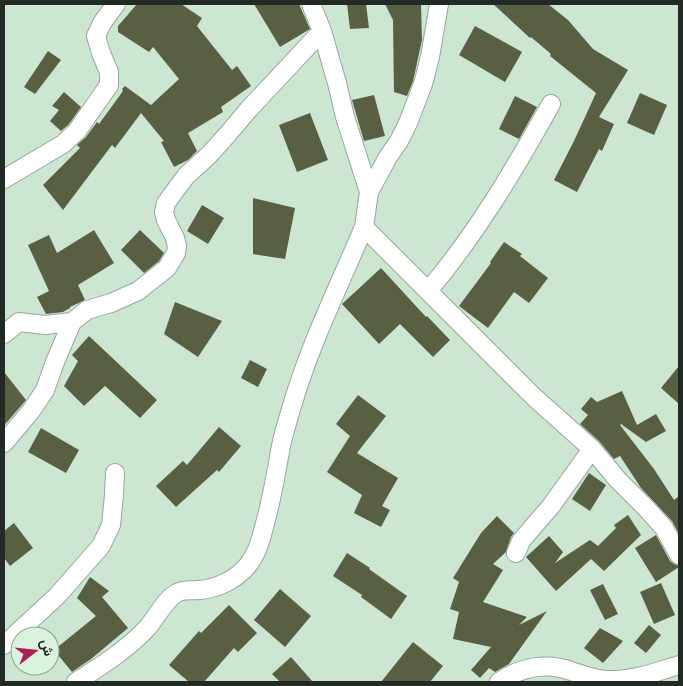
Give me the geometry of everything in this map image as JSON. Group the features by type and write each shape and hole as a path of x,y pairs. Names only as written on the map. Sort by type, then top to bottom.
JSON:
{"street":[{"path":"4,179 63,144 77,131 109,85 110,72 101,54 96,36 116,4"},
{"path":"311,4 322,31 345,117 369,192"},
{"path":"76,682 115,657 147,628 170,597 183,591 201,590 218,586 236,577 248,565 256,552 270,507 282,443 300,381 364,227 369,192 408,123 423,84 430,57 439,4"},
{"path":"4,443 31,411 45,390 72,322 87,310 111,303 138,291 168,268 176,253 177,246 166,220 164,212 166,204 186,176 227,135 322,31"},
{"path":"428,291 451,264 481,222 515,168 551,104"},
{"path":"364,227 534,397 592,450 664,528 679,555"},
{"path":"4,334 19,322 45,325 72,322"},
{"path":"516,553 521,541 551,506 592,450"},
{"path":"4,645 57,596 101,546 111,525 115,473"},
{"path":"499,682 530,667 549,666 607,680 645,676 679,666"}],"building":[{"path":"137,4 181,4 202,18 197,26 232,70 237,66 251,86 221,107 223,112 188,133 197,151 188,160 174,167 161,142 164,141 141,113 115,148 112,145 63,210 43,185 80,148 77,145 86,137 97,122 99,124 123,91 122,89 125,86 151,105 179,79 153,47 149,52 118,32 118,26"},
{"path":"254,4 299,4 310,29 280,47"},
{"path":"347,4 366,4 369,28 350,29"},
{"path":"385,4 421,4 422,40 413,81 407,96 394,92 393,20"},
{"path":"493,4 548,4 568,20 593,49 628,70 599,117 614,124 602,151 599,149 577,192 554,180 596,93 550,56 551,54 530,38"},
{"path":"475,26 522,52 505,82 459,55"},
{"path":"48,51 61,60 35,94 24,87"},
{"path":"64,92 81,107 69,124 61,131 50,121 59,110 52,106"},
{"path":"640,93 667,105 654,135 627,123"},
{"path":"374,95 385,136 364,141 352,100"},
{"path":"515,96 537,107 519,139 499,129"},
{"path":"310,113 328,160 297,172 279,125"},
{"path":"253,198 295,208 285,259 253,254"},
{"path":"202,205 224,218 208,244 187,231"},
{"path":"94,230 114,263 78,285 85,300 63,312 46,314 37,297 49,291 28,245 49,235 57,253"},
{"path":"140,230 164,253 159,261 144,273 121,250"},
{"path":"504,242 522,254 520,256 548,278 529,303 514,292 488,328 459,306"},
{"path":"381,268 450,340 433,357 400,324 379,344 342,304"},
{"path":"175,302 222,321 198,357 164,334"},
{"path":"89,336 157,400 140,418 105,386 84,406 64,386 78,361 72,355"},
{"path":"250,360 267,369 258,387 241,378"},
{"path":"679,366 679,404 661,388"},
{"path":"4,372 26,400 4,425"},
{"path":"622,391 637,425 656,414 666,431 646,442 620,425 654,469 674,500 679,496 679,534 672,521 641,488 620,456 614,459 599,441 580,424 588,415 581,409 591,397 597,402"},
{"path":"358,395 386,416 357,453 398,478 382,506 390,510 381,527 354,513 362,495 327,472 350,436 336,424"},
{"path":"219,427 241,446 219,472 217,470 176,507 156,486 183,461 187,465"},
{"path":"41,428 79,450 66,473 28,452"},
{"path":"589,473 606,485 590,511 572,499"},
{"path":"628,515 641,535 604,571 591,559 556,591 526,557 549,536 563,552 555,563 590,540 598,546 616,528 614,525"},
{"path":"497,516 514,533 506,552 493,564 503,570 483,602 527,617 519,625 547,611 509,664 495,672 489,668 480,678 471,670 491,647 453,639 459,612 450,609 459,582 453,578 481,533"},
{"path":"14,523 33,548 10,566 4,558 4,531"},
{"path":"656,535 670,561 679,567 656,582 635,548"},
{"path":"347,553 407,596 391,619 361,597 362,595 333,576"},
{"path":"90,577 109,591 102,597 128,628 91,659 72,672 60,657 60,645 96,616 77,598"},
{"path":"661,583 675,615 654,624 640,592"},
{"path":"603,584 618,614 605,620 590,590"},
{"path":"280,589 311,616 285,647 254,620"},
{"path":"229,605 257,633 238,652 234,648 204,682 189,682 169,665 199,631 201,633"},
{"path":"649,625 661,635 646,653 634,643"},
{"path":"600,628 623,641 603,663 584,648"},
{"path":"413,642 443,666 430,682 381,682"},
{"path":"291,657 313,682 280,682 272,674"}]}
